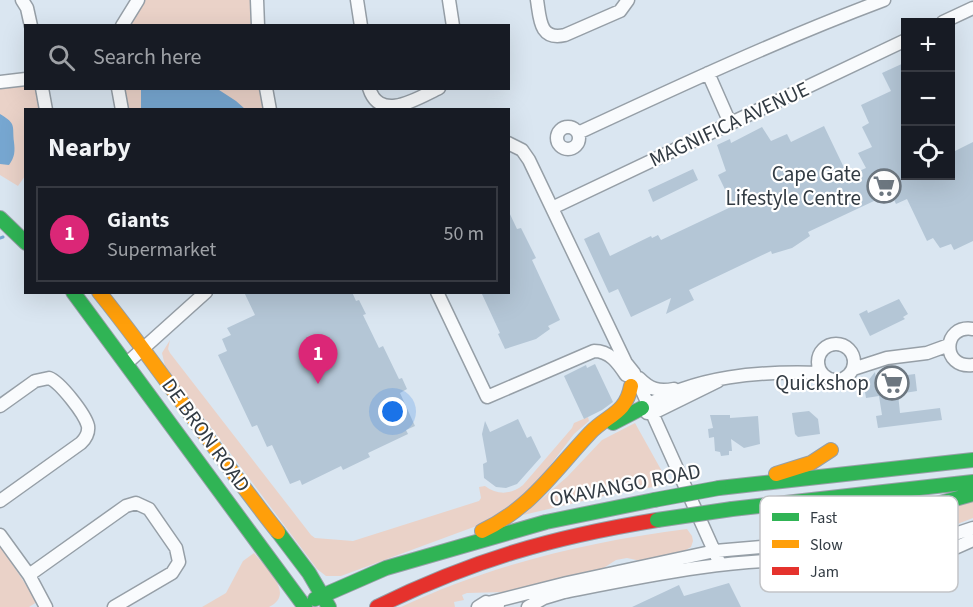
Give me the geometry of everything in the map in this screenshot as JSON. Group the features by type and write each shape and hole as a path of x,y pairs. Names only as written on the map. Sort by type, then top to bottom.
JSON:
{"main road":[{"path":"0,208 24,225"},
{"path":"0,218 24,241"},
{"name":"DE BRON ROAD","path":"75,294 302,606"},
{"name":"DE BRON ROAD","path":"101,294 143,348 326,601"},
{"path":"386,568 487,530 505,520 547,484 594,429 622,408 630,398 630,375"},
{"path":"580,446 602,430 647,410"},
{"path":"724,487 804,466 831,450"},
{"name":"OKAVANGO ROAD","path":"302,606 326,601 386,568 546,522 724,487 973,460"},
{"name":"OKAVANGO ROAD","path":"844,496 973,482"},
{"path":"958,498 973,494"},
{"name":"OKAVANGO ROAD","path":"377,607 424,584 502,554 584,532 760,505"},
{"path":"752,506 760,508"}],"street":[{"path":"22,0 27,8 31,24"},
{"path":"123,24 138,0"},
{"path":"257,0 258,24"},
{"path":"357,0 361,24"},
{"path":"449,0 453,24"},
{"path":"537,0 542,27 547,33 555,36 565,35 620,11 628,0"},
{"path":"578,134 797,34 885,0"},
{"path":"952,18 973,8"},
{"name":"MAGNIFICA AVENUE","path":"552,208 901,42"},
{"path":"708,73 730,123"},
{"path":"0,82 24,79"},
{"path":"42,90 46,108"},
{"path":"118,90 122,108"},
{"path":"266,90 270,108"},
{"path":"370,90 376,101 390,107 434,90"},
{"path":"510,144 526,154 647,410 664,454 676,469 720,564"},
{"path":"127,363 204,294"},
{"path":"438,294 487,397 590,352 600,351 615,360 630,375 657,391 685,387 706,380 780,372 821,373"},
{"path":"973,329 964,328 950,339 950,350 959,363 964,366 973,365"},
{"path":"852,353 853,369 847,377 836,381 821,373 818,359 824,348 832,344 844,346 852,353 886,358"},
{"path":"853,369 886,358 950,350"},
{"path":"780,372 818,359"},
{"path":"0,406 36,381 49,378 61,385 85,419 88,429 81,443 0,501"},
{"path":"647,410 710,386 719,380"},
{"path":"647,410 685,387"},
{"path":"29,575 126,506 140,504 149,508 176,548 178,562 172,573 114,607"},
{"path":"958,533 973,528"},
{"path":"0,535 29,575 46,607"},
{"path":"958,547 973,540"},
{"path":"478,607 486,602 496,605 567,583 715,551 760,547"},
{"path":"528,607 544,598 564,592 655,574 720,564 760,562"}],"shaded area":[{"path":"143,0 251,0 253,24 129,24"},
{"path":"24,84 24,90 37,90 41,108 24,108 24,177 18,186 0,175 0,87"},
{"path":"122,90 261,90 265,108 126,108"},
{"path":"170,340 168,349 170,353 315,538 353,541 479,501 481,498 479,487 485,486 499,492 514,491 523,485 574,423 588,417 589,421 574,434 542,476 519,501 490,521 341,576 326,576 317,569 165,366 162,353"},
{"path":"635,423 664,475 664,481 659,486 523,515 567,477 602,440"},
{"path":"973,501 973,518 958,524 958,505"},
{"path":"687,529 693,541 691,547 684,551 641,561 627,558 616,560 602,569 505,592 467,593 462,595 464,600 454,602 455,607 401,607 470,579 541,557 614,540"},
{"path":"0,545 37,602 29,607 0,607"},
{"path":"254,553 276,581 280,595 277,602 269,607 202,607 226,593 243,561"}],"water":[{"path":"141,90 219,90 244,108 141,108"},
{"path":"0,114 9,120 13,129 14,154 9,165 0,164"}],"building":[{"name":"Cape Gate Lifestyle Centre","path":"901,64 901,180 955,180 955,151 973,142 973,241 954,250 951,244 940,248 933,238 927,241 907,199 896,204 891,193 808,232 810,236 792,248 772,254 771,251 689,290 694,300 666,314 671,298 631,317 618,289 609,293 584,239 599,232 610,256 651,236 652,238 658,235 661,240 733,206 718,175 726,171 717,145 730,139 731,143 762,127 771,141 787,134 791,142 824,126 848,176 866,168 858,153 872,147 862,127 869,123 861,105 891,91 882,73"},
{"path":"693,169 698,180 653,202 648,190"},
{"path":"510,214 517,229 521,228 536,258 532,260 560,320 548,326 550,329 536,339 505,349 498,334 500,333 482,294 510,294"},
{"path":"245,294 353,294 356,301 359,300 366,314 363,315 379,348 383,346 399,379 402,378 407,389 400,393 415,426 406,430 408,434 368,453 370,457 343,470 341,466 302,485 300,480 290,484 272,445 267,447 257,425 252,427 218,355 227,351 222,339 231,335 227,328 255,315"},
{"path":"899,299 908,314 903,317 905,319 870,336 859,314 867,310 868,313"},
{"path":"595,364 613,402 584,419 564,376 586,365 587,368"},
{"path":"875,372 876,379 915,374 917,391 898,394 900,413 940,408 942,420 878,428 876,416 882,415 879,396 866,398 864,386"},
{"path":"809,411 818,419 820,434 798,437 795,434 792,413"},
{"path":"710,415 730,415 730,418 758,416 760,444 744,448 731,439 732,451 729,451 729,455 721,456 720,452 715,451 714,437 709,438 708,429 713,428"},
{"path":"518,419 527,438 531,436 541,457 517,484 506,488 496,487 484,478 483,464 487,462 482,434 485,421 490,432"},
{"path":"729,583 741,607 632,607 679,585 684,596"}],"traffic: fast":[{"path":"0,218 24,241"},
{"path":"74,294 305,607"},
{"path":"613,423 642,408"},
{"path":"719,488 973,460"},
{"path":"848,496 973,482"},
{"path":"654,500 719,488"},
{"path":"958,498 973,494"},
{"path":"315,599 386,568 546,522 654,500"},
{"path":"732,509 760,506"},
{"path":"657,520 732,509"},
{"path":"278,532 309,573 329,607"}],"traffic: slow":[{"path":"101,294 278,532"},
{"path":"482,531 499,522 541,488 590,433 625,403 631,386"},
{"path":"776,474 811,463 831,450"}],"traffic: jam":[{"path":"377,607 446,576 514,552 583,534 657,520"}],"place":[{"name":"Cape Gate Lifestyle Centre","path":"884,186"},
{"name":"Quickshop","path":"892,383"},
{"name":"Giants","path":"318,384"}]}
